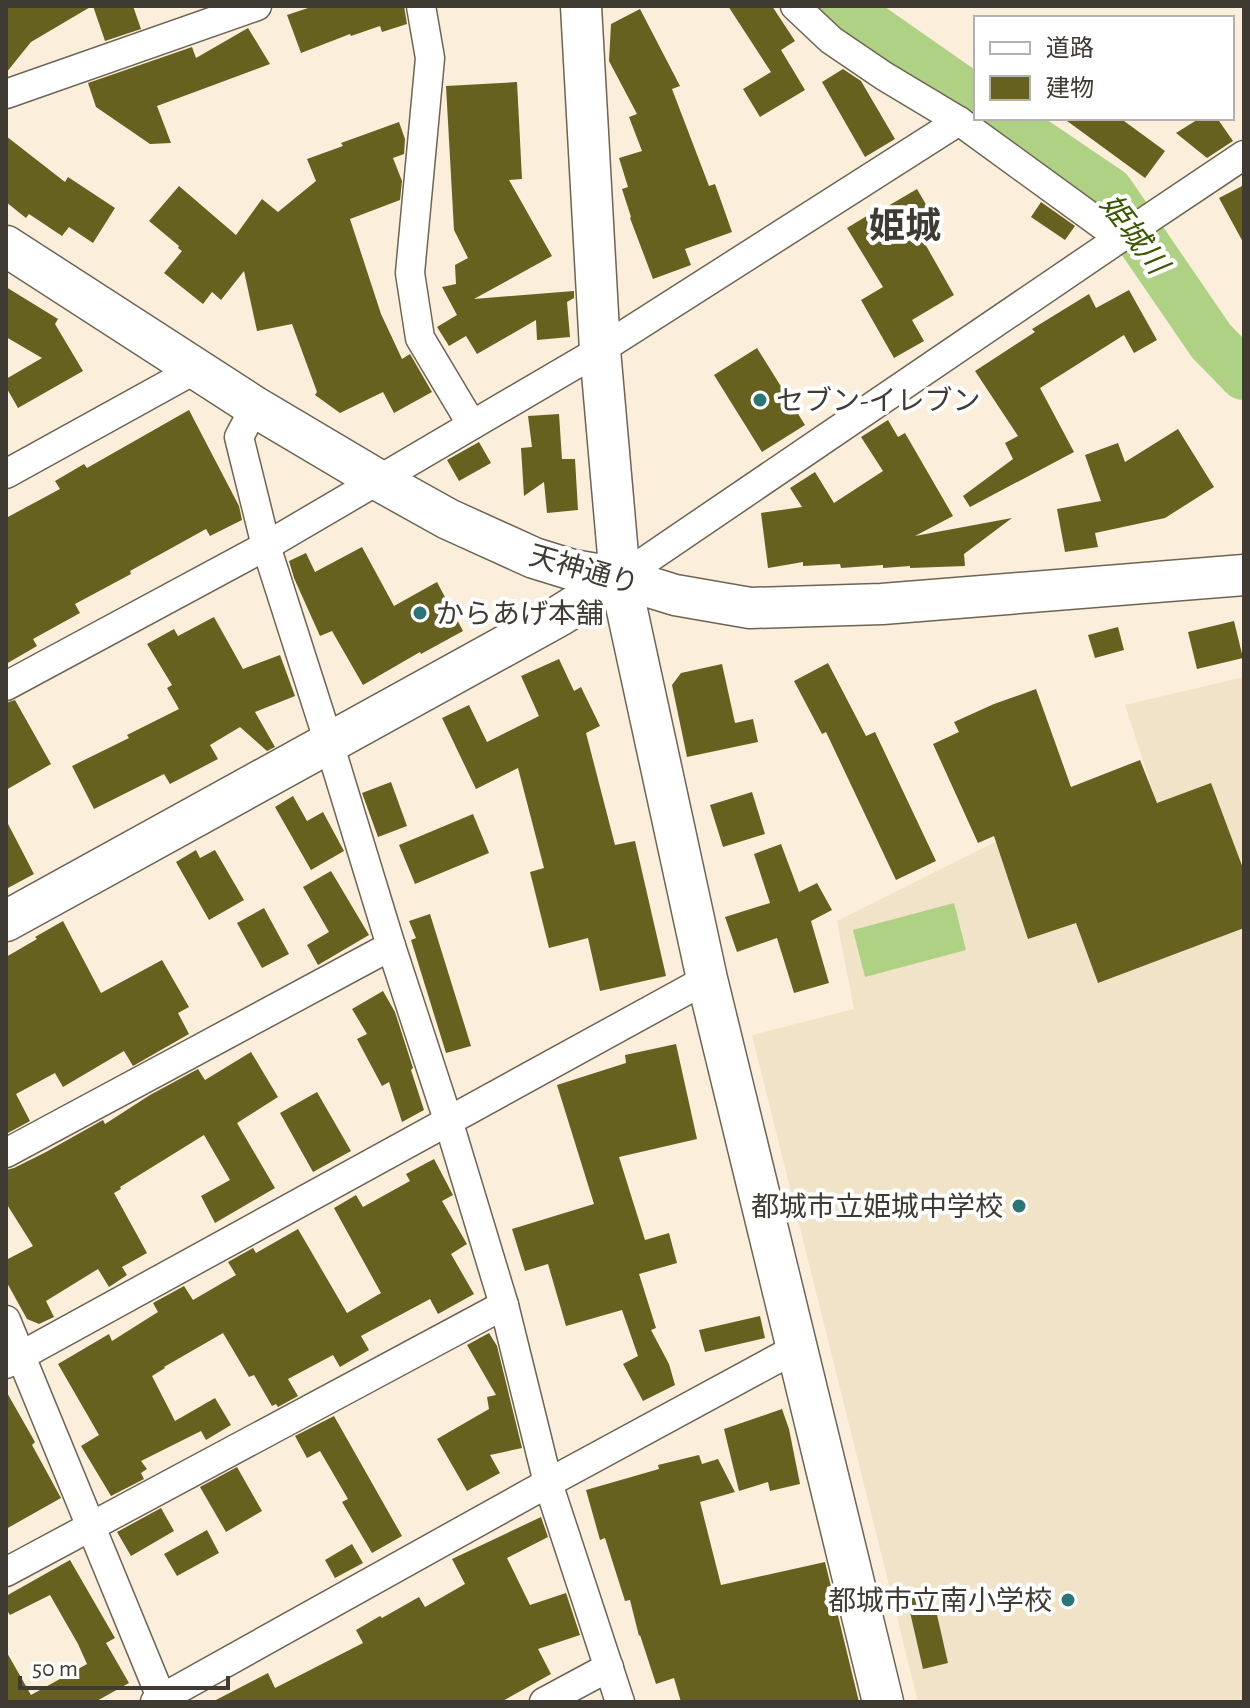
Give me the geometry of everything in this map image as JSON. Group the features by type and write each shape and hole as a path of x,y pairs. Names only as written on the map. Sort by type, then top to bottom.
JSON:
{"street":[{"path":"6,94 257,6"},
{"path":"421,6 430,58 410,273 420,338 472,425"},
{"path":"581,6 600,350 620,578 707,979 883,1702"},
{"path":"795,6 831,40 959,121 1120,238"},
{"path":"6,686 266,546 600,350 959,121"},
{"path":"6,921 546,624 620,578 1244,155"},
{"name":"天神通り","path":"12,256 378,480 448,519 534,558 573,570 620,578 675,595 750,608 882,604 1244,575"},
{"path":"6,474 196,369"},
{"path":"255,407 239,437 266,546 448,1120 504,1305 548,1483 620,1702"},
{"path":"6,1153 391,946"},
{"path":"14,1360 707,979"},
{"path":"6,1572 504,1305"},
{"path":"6,1320 14,1360 90,1527 160,1701 548,1483 797,1348"},
{"path":"544,1702 609,1667"}],"shaded area":[{"name":"都城市立姫城中学校","path":"1244,677 1244,1702 918,1702 752,1035 854,1009 837,921 1019,830 1151,785 1125,705"},
{"path":"954,903 966,950 865,977 853,930"}],"building":[{"path":"6,6 92,6 31,42 6,73"},
{"path":"93,6 133,6 141,29 105,41"},
{"path":"314,6 404,6 407,24 382,32 380,26 350,34 301,53 287,15"},
{"path":"728,6 772,6 795,41 781,50 805,90 760,117 743,89 771,72"},
{"path":"640,9 680,86 672,89 709,186 715,184 732,232 685,249 691,265 653,279 622,189 628,187 619,158 642,151 629,117 637,114 609,61 611,24"},
{"path":"248,28 270,64 157,106 171,143 150,144 96,107 88,83 192,47 196,58"},
{"path":"843,69 861,81 895,139 865,157 822,82"},
{"path":"517,82 522,179 509,180 552,256 474,299 574,291 574,298 567,302 570,337 537,340 536,320 477,354 466,336 449,346 437,327 457,315 442,287 456,284 455,265 468,258 454,230 446,86"},
{"path":"1066,120 1123,120 1165,151 1145,178"},
{"path":"1197,120 1218,120 1233,141 1207,158 1176,133"},
{"path":"399,122 405,139 404,154 393,158 402,181 400,200 350,219 381,314 402,359 410,354 432,392 394,413 383,392 340,413 315,395 317,392 292,324 257,331 244,271 221,300 212,292 203,304 164,273 182,251 149,221 179,186 236,235 262,199 278,212 316,181 307,159"},
{"path":"6,136 65,182 68,177 115,208 93,243 69,227 62,236 29,214 26,218 6,202"},
{"path":"1244,185 1244,244 1219,198"},
{"path":"917,189 942,232 924,242 954,295 912,320 924,341 894,358 861,300 883,287 847,228"},
{"path":"1041,202 1075,226 1065,240 1031,217"},
{"path":"6,287 58,319 55,324 83,371 18,408 6,387 6,379 42,358 6,337"},
{"path":"1129,290 1157,340 1134,353 1124,335 1040,388 1074,452 970,507 963,496 1013,459 1005,443 1018,436 975,371 1035,332 1032,329 1089,294 1096,308"},
{"name":"セブン-イレブン","path":"757,348 805,425 762,452 714,375"},
{"path":"189,410 239,506 242,520 210,536 206,529 75,604 80,613 33,639 37,646 6,664 6,518 60,489 55,481 84,464 87,468"},
{"path":"559,414 562,459 575,459 578,510 547,513 544,482 524,496 521,448 532,447 528,416"},
{"path":"888,420 898,437 905,433 953,516 915,536 1012,518 964,554 965,566 841,568 840,564 803,566 803,562 768,568 761,513 802,507 790,488 815,472 834,503 883,471 861,437"},
{"path":"1178,429 1214,487 1165,518 1095,533 1098,547 1065,552 1057,509 1101,501 1085,455 1118,443 1125,462"},
{"path":"479,442 491,463 459,481 447,460"},
{"path":"362,547 394,606 437,582 463,631 363,685 332,631 320,636 289,561 306,553 315,572"},
{"path":"214,617 243,669 280,655 295,696 255,712 275,747 267,751 240,727 210,745 218,759 170,784 164,774 94,809 72,766 179,709 167,688 172,685 147,644 174,629 178,636"},
{"path":"1234,621 1243,658 1197,669 1188,632"},
{"path":"1118,627 1124,650 1095,658 1088,635"},
{"path":"559,659 574,691 581,687 600,726 586,733 615,845 635,841 666,976 600,991 588,938 549,948 530,872 544,868 518,768 476,789 442,718 469,705 487,742 539,716 521,676"},
{"path":"828,663 866,736 875,732 936,861 896,880 826,732 822,734 794,681"},
{"path":"722,664 735,723 753,719 758,742 687,757 672,685 681,673"},
{"path":"1036,689 1071,787 1140,760 1157,803 1211,783 1244,871 1244,928 1098,983 1076,923 1028,939 994,836 978,843 933,744 959,732 954,722"},
{"path":"15,700 51,764 6,790 6,703"},
{"path":"391,782 407,826 378,837 362,793"},
{"path":"752,792 765,834 723,847 710,805"},
{"path":"293,796 307,821 323,812 344,851 311,870 275,807"},
{"path":"473,814 489,853 415,884 399,845"},
{"path":"6,820 34,874 6,889"},
{"path":"781,844 799,892 817,883 832,910 811,921 829,983 794,993 777,938 737,952 725,917 770,903 754,854"},
{"path":"196,850 200,858 215,850 244,900 209,920 176,862"},
{"path":"331,871 369,935 318,965 307,945 329,932 303,887"},
{"path":"264,908 289,954 262,968 237,923"},
{"path":"430,914 471,1046 446,1053 411,940 416,938 409,921"},
{"path":"63,921 101,993 162,960 189,1007 178,1013 189,1034 133,1066 124,1051 63,1087 55,1073 16,1094 30,1121 6,1134 6,957"},
{"path":"383,991 395,1012 424,1110 402,1122 389,1082 382,1086 357,1039 367,1034 352,1009"},
{"path":"676,1044 697,1139 619,1157 645,1240 669,1233 677,1263 639,1274 656,1328 651,1330 669,1364 675,1385 643,1401 623,1364 638,1356 622,1310 566,1326 548,1264 525,1271 512,1229 594,1204 557,1085 626,1063 625,1055"},
{"path":"251,1052 278,1097 237,1123 275,1188 215,1223 201,1196 230,1180 204,1135 114,1193 147,1253 122,1267 127,1275 109,1287 98,1269 46,1301 54,1317 39,1324 27,1319 6,1281 6,1260 33,1246 6,1203 6,1170 103,1120 105,1124 198,1069 205,1080"},
{"path":"317,1092 351,1151 313,1172 280,1113"},
{"path":"434,1159 453,1195 442,1201 467,1244 451,1254 474,1294 438,1314 430,1299 361,1336 369,1350 340,1367 333,1355 288,1379 298,1396 278,1407 276,1404 272,1406 254,1375 249,1377 223,1333 152,1376 175,1421 215,1398 231,1425 206,1440 201,1431 141,1461 147,1469 141,1473 144,1479 111,1496 81,1446 99,1435 58,1364 109,1334 112,1341 158,1312 153,1303 184,1286 193,1300 236,1275 228,1262 253,1248 256,1253 298,1229 347,1313 381,1293 334,1208 356,1195 363,1207 410,1181 406,1174"},
{"path":"760,1316 765,1338 705,1352 699,1330"},
{"path":"489,1333 497,1346 522,1448 490,1455 500,1473 467,1491 437,1439 489,1409 487,1397 496,1395 467,1345"},
{"path":"6,1391 35,1442 32,1445 61,1498 6,1529"},
{"path":"782,1409 800,1484 770,1491 768,1482 739,1491 724,1429"},
{"path":"334,1416 402,1536 372,1553 342,1502 348,1499 320,1451 307,1458 295,1436"},
{"path":"699,1455 702,1464 718,1459 735,1492 700,1502 721,1585 825,1562 859,1702 681,1702 674,1678 656,1684 630,1600 625,1601 605,1538 600,1540 586,1490 659,1469 658,1465"},
{"path":"237,1467 262,1511 226,1532 200,1487"},
{"path":"161,1508 174,1531 131,1556 117,1532"},
{"path":"541,1517 548,1537 507,1558 530,1605 566,1593 580,1635 538,1649 551,1674 501,1702 212,1702 268,1673 275,1688 363,1643 356,1630 380,1616 382,1618 419,1597 425,1607 465,1584 452,1559"},
{"path":"207,1530 219,1553 177,1576 164,1554"},
{"path":"352,1544 363,1563 335,1578 325,1560"},
{"path":"70,1560 115,1638 106,1643 129,1683 95,1702 6,1702 6,1651 31,1695 87,1664 50,1595 10,1615 6,1609 6,1596"},
{"path":"932,1593 948,1663 923,1669 907,1599"}],"waterway":[{"name":"姫城川","path":"840,6 974,100"},
{"name":"姫城川","path":"1003,120 1109,192 1211,341 1244,375"}],"place":[{"name":"セブン-イレブン","path":"760,400"},
{"name":"からあげ本舗","path":"420,613"},
{"name":"都城市立姫城中学校","path":"1019,1206"},
{"name":"都城市立南小学校","path":"1068,1600"}],"district":[{"name":"姫城","path":"905,225"}]}
